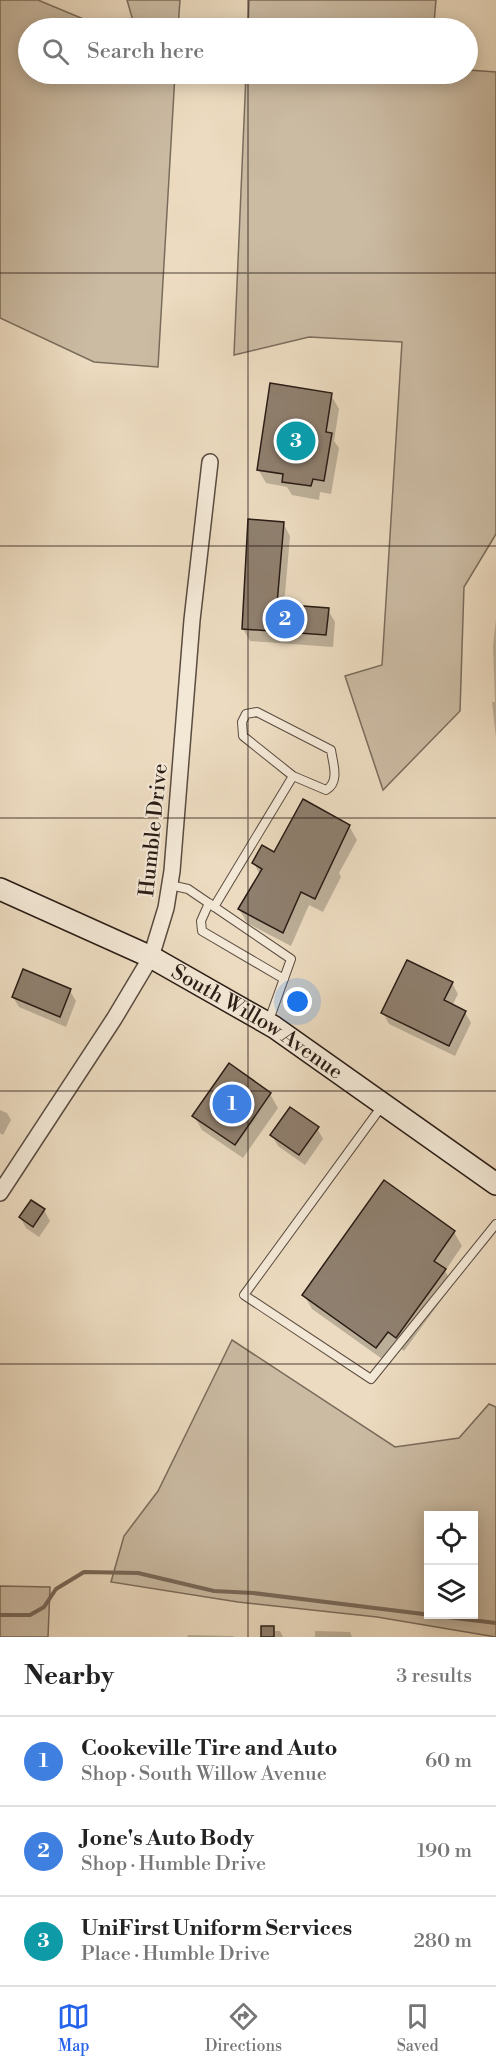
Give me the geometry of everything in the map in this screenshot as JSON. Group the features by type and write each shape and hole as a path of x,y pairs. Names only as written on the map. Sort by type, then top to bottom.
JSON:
{"main road":[{"name":"South Willow Avenue","path":"0,889 151,957 268,1024 496,1184"}],"street":[{"name":"Humble Drive","path":"0,1193 114,1019 151,957 166,908 170,885 192,620 210,462"}],"lane":[{"path":"257,712 331,750 335,779 332,787 326,790 293,776 243,736 242,722 246,714 257,712"},
{"path":"284,979 202,931 201,921 293,776"},
{"path":"170,885 188,889 291,959 268,1024"},
{"path":"382,1105 244,1295 371,1379 496,1224"}],"shaded area":[{"path":"0,0 38,0 81,18 18,18 18,84 174,84 158,367 94,362 0,318"},
{"path":"127,0 180,0 179,18 132,18"},
{"path":"249,0 436,0 434,18 248,18"},
{"path":"478,71 496,72 496,534 464,587 460,711 383,790 345,676 382,665 402,342 309,337 234,355 246,84 478,84"},
{"path":"232,1340 395,1447 459,1438 489,1404 496,1407 496,1637 377,1617 238,1602 111,1582 124,1536 158,1491"},
{"path":"0,1586 50,1587 48,1637 0,1637"}],"building":[{"path":"270,383 332,393 326,432 332,433 324,481 313,479 311,486 282,482 283,474 257,470"},
{"path":"248,519 284,522 277,604 329,608 326,635 242,629"},
{"path":"303,799 350,825 315,899 301,892 283,933 238,909 262,869 252,863 262,845 274,852"},
{"path":"407,960 453,982 444,1000 466,1011 449,1046 381,1013"},
{"path":"23,969 71,989 60,1017 12,997"},
{"path":"229,1063 271,1093 235,1145 192,1116"},
{"path":"290,1107 319,1127 299,1155 270,1135"},
{"path":"384,1180 455,1231 434,1261 446,1269 396,1338 388,1332 376,1348 302,1295"},
{"path":"31,1200 45,1209 33,1227 19,1217"},
{"path":"261,1626 274,1626 274,1637 261,1637"}],"waterway":[{"path":"0,1615 30,1615 44,1607 56,1589 84,1572 138,1573 214,1591 253,1593 496,1623"}],"place":[{"name":"UniFirst Uniform Services","path":"296,441"},
{"name":"Jone's Auto Body","path":"285,619"},
{"name":"Cookeville Tire and Auto","path":"232,1104"}]}
